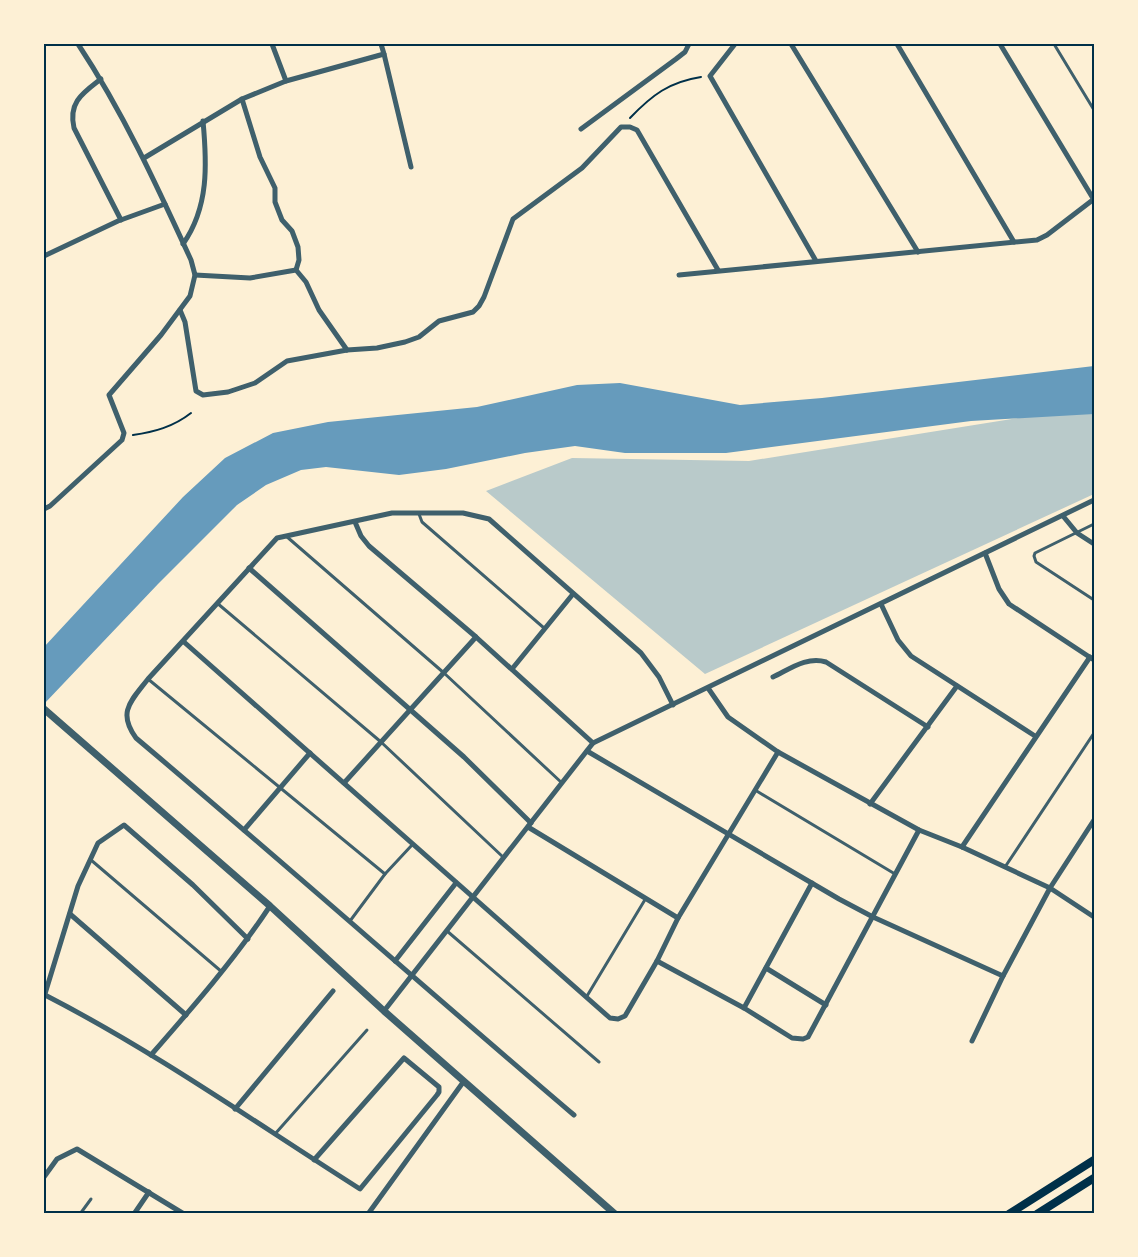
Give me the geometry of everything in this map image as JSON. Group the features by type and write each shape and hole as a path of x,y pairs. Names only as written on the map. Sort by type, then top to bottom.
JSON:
{"main road":[{"path":"1009,1214 1095,1160"},
{"path":"1037,1214 1095,1178"}],"street":[{"path":"44,509 119,444 124,436 109,395 180,310 190,296 195,275 144,158 101,79 78,44"},
{"path":"272,44 286,81"},
{"path":"381,44 411,167"},
{"path":"581,129 686,52 689,44"},
{"path":"735,44 710,76 816,261"},
{"path":"791,44 918,252"},
{"path":"897,44 1014,242"},
{"path":"679,274 1037,240 1047,235 1094,199 1000,44"},
{"path":"144,158 242,99 286,81 384,54"},
{"path":"101,79 81,95 74,107 72,118 74,128 121,220"},
{"path":"242,99 260,157 274,188 282,220 292,231 298,247 299,260 296,270"},
{"path":"183,244 199,216 203,197 205,159 203,121"},
{"path":"180,310 185,322 196,391 203,395 228,392 255,383 287,361 347,350 377,348 419,337 439,321 473,312 484,297 513,219 582,168 621,127 637,130 718,270"},
{"path":"44,256 121,220 165,204"},
{"path":"296,270 306,282 319,310 347,350"},
{"path":"195,275 250,278 296,270"},
{"path":"384,1011 593,743 1095,500"},
{"path":"574,1115 136,738 128,728 126,715 130,702 148,679 276,538 392,513 464,513 489,519 640,653 659,677 673,705"},
{"path":"1063,516 1077,532 1095,544"},
{"path":"355,522 361,537 369,546 476,637 593,743"},
{"path":"962,847 1003,788 1035,736 1092,658 1009,604 999,589 985,553"},
{"path":"249,568 464,758 529,825 678,918"},
{"path":"512,669 573,594"},
{"path":"881,604 904,649 911,656 1035,736"},
{"path":"344,783 476,637"},
{"path":"183,642 610,1018 618,1019 625,1016 657,961 678,918 778,752"},
{"path":"773,677 807,661 818,659 927,727"},
{"path":"870,804 957,686"},
{"path":"708,688 728,717 778,752 919,830 962,847 1050,888 1094,915"},
{"path":"44,710 270,906 384,1011 615,1214"},
{"path":"587,751 873,917 1003,976"},
{"path":"244,830 310,753"},
{"path":"972,1041 1003,976 1050,888 1095,820"},
{"path":"248,939 193,885 124,825 98,843 78,886 44,996 151,1056 360,1189 439,1092 439,1087 404,1058 315,1160"},
{"path":"657,961 744,1008 792,1038 798,1040 808,1036 919,830"},
{"path":"395,961 456,883"},
{"path":"744,1008 812,883"},
{"path":"151,1056 222,972 270,906"},
{"path":"70,914 186,1015"},
{"path":"766,968 826,1005"},
{"path":"235,1109 333,991"},
{"path":"368,1214 464,1081"},
{"path":"44,1178 57,1159 77,1149 184,1214"},
{"path":"134,1214 149,1192"}],"lane":[{"path":"1054,44 1095,110"},
{"path":"418,513 422,522 545,629"},
{"path":"1095,524 1035,553 1034,559 1095,600"},
{"path":"285,535 444,673 562,783"},
{"path":"217,603 381,742 504,858"},
{"path":"148,679 385,874"},
{"path":"1005,867 1095,733"},
{"path":"754,790 895,874"},
{"path":"349,922 385,874 414,844"},
{"path":"91,859 222,972"},
{"path":"587,996 646,898"},
{"path":"447,931 599,1062"},
{"path":"275,1134 366,1030"},
{"path":"80,1214 91,1199"}],"path":[{"path":"621,127 656,92 692,79 710,76"},
{"path":"124,436 167,428 180,422 191,413"}],"shaded area":[{"path":"1094,406 1094,494 705,674 486,491 572,458 749,461"}],"water":[{"path":"1094,366 1094,414 971,421 726,453 625,453 575,446 399,475 326,467 301,470 266,485 237,505 44,704 44,647 183,497 225,458 273,433 328,422 477,407 577,385 620,383 740,405 822,398"}]}
